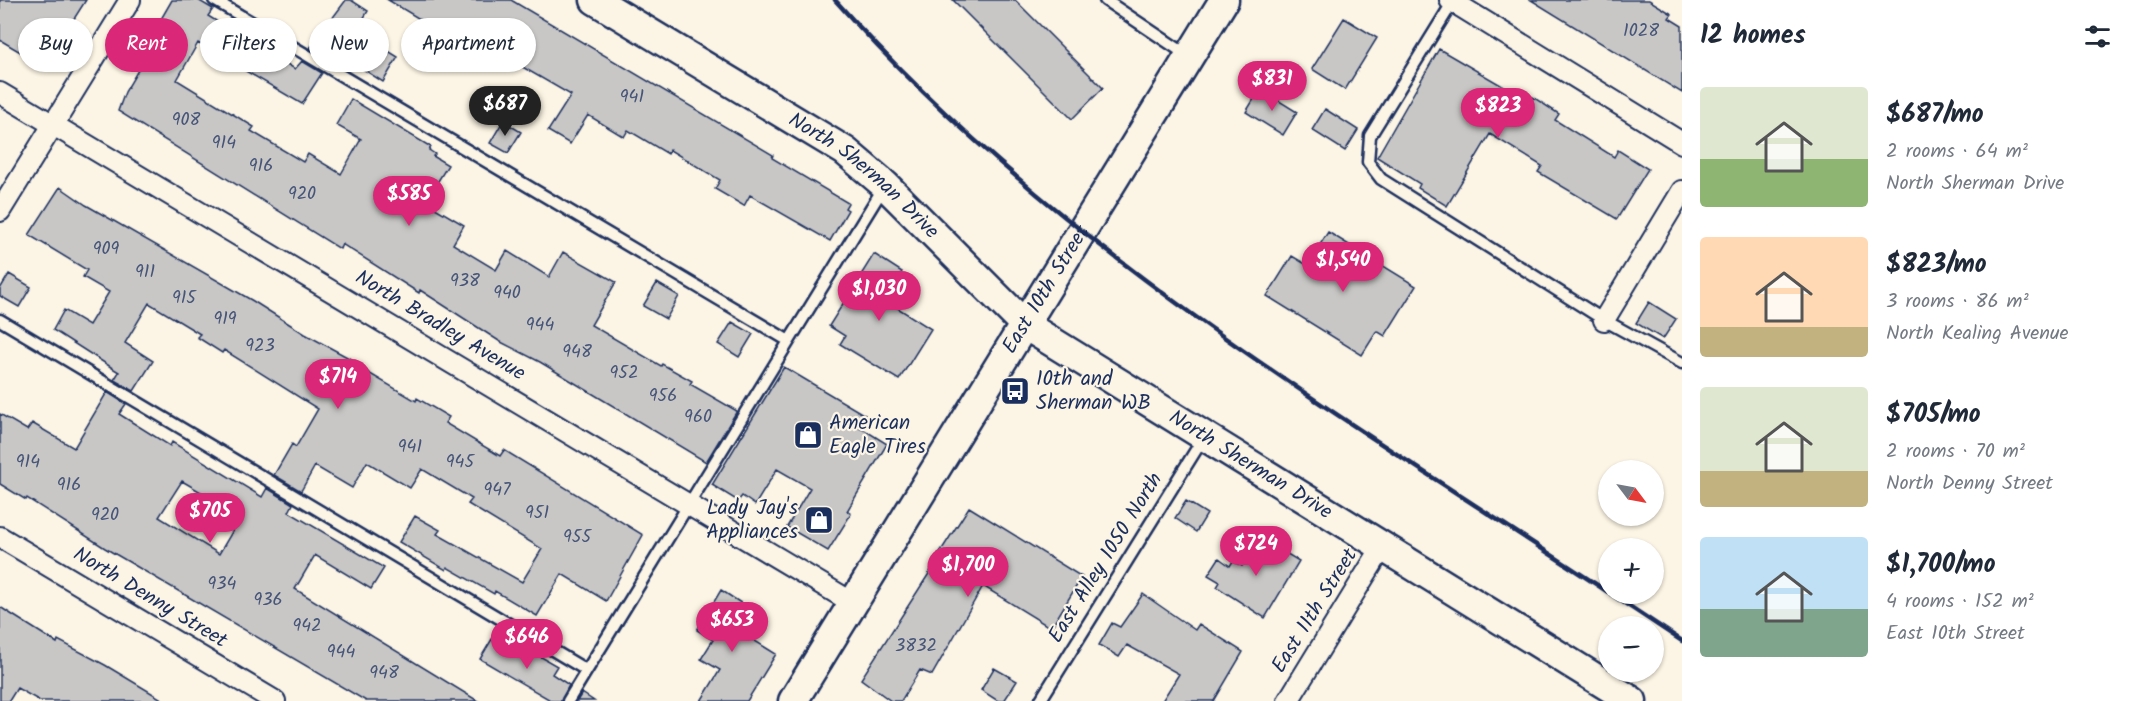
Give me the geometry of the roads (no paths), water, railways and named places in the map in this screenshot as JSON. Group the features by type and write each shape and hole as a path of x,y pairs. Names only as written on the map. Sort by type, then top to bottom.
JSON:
{"main road":[{"name":"North Sherman Drive","path":"595,0 845,151 885,185 1025,325 1632,701"},
{"name":"East 10th Street","path":"793,701 1224,0"}],"street":[{"path":"0,211 130,0"},
{"path":"1452,1 1682,143"},
{"name":"North Bradley Avenue","path":"0,93 853,603"},
{"path":"1604,320 1682,191"},
{"name":"North Denny Street","path":"0,537 275,701"},
{"name":"East 11th Street","path":"1288,701 1383,546"}],"lane":[{"path":"214,0 789,341"},
{"path":"1106,0 1190,57"},
{"path":"1452,1 1370,136 1368,162 1381,179 1604,320 1682,363"},
{"path":"567,701 885,185"},
{"path":"0,320 586,670"},
{"name":"East Alley 1050 North","path":"1040,701 1205,436"}],"railway":[{"path":"835,0 920,89 1010,171 1104,248 1202,321 1302,391 1598,585"},
{"path":"1626,604 1682,641"}],"place":[{"name":"10th and Sherman WB","path":"1015,391"},
{"name":"American Eagle Tires","path":"808,435"},
{"name":"Lady Jay's Appliances","path":"819,520"}]}
